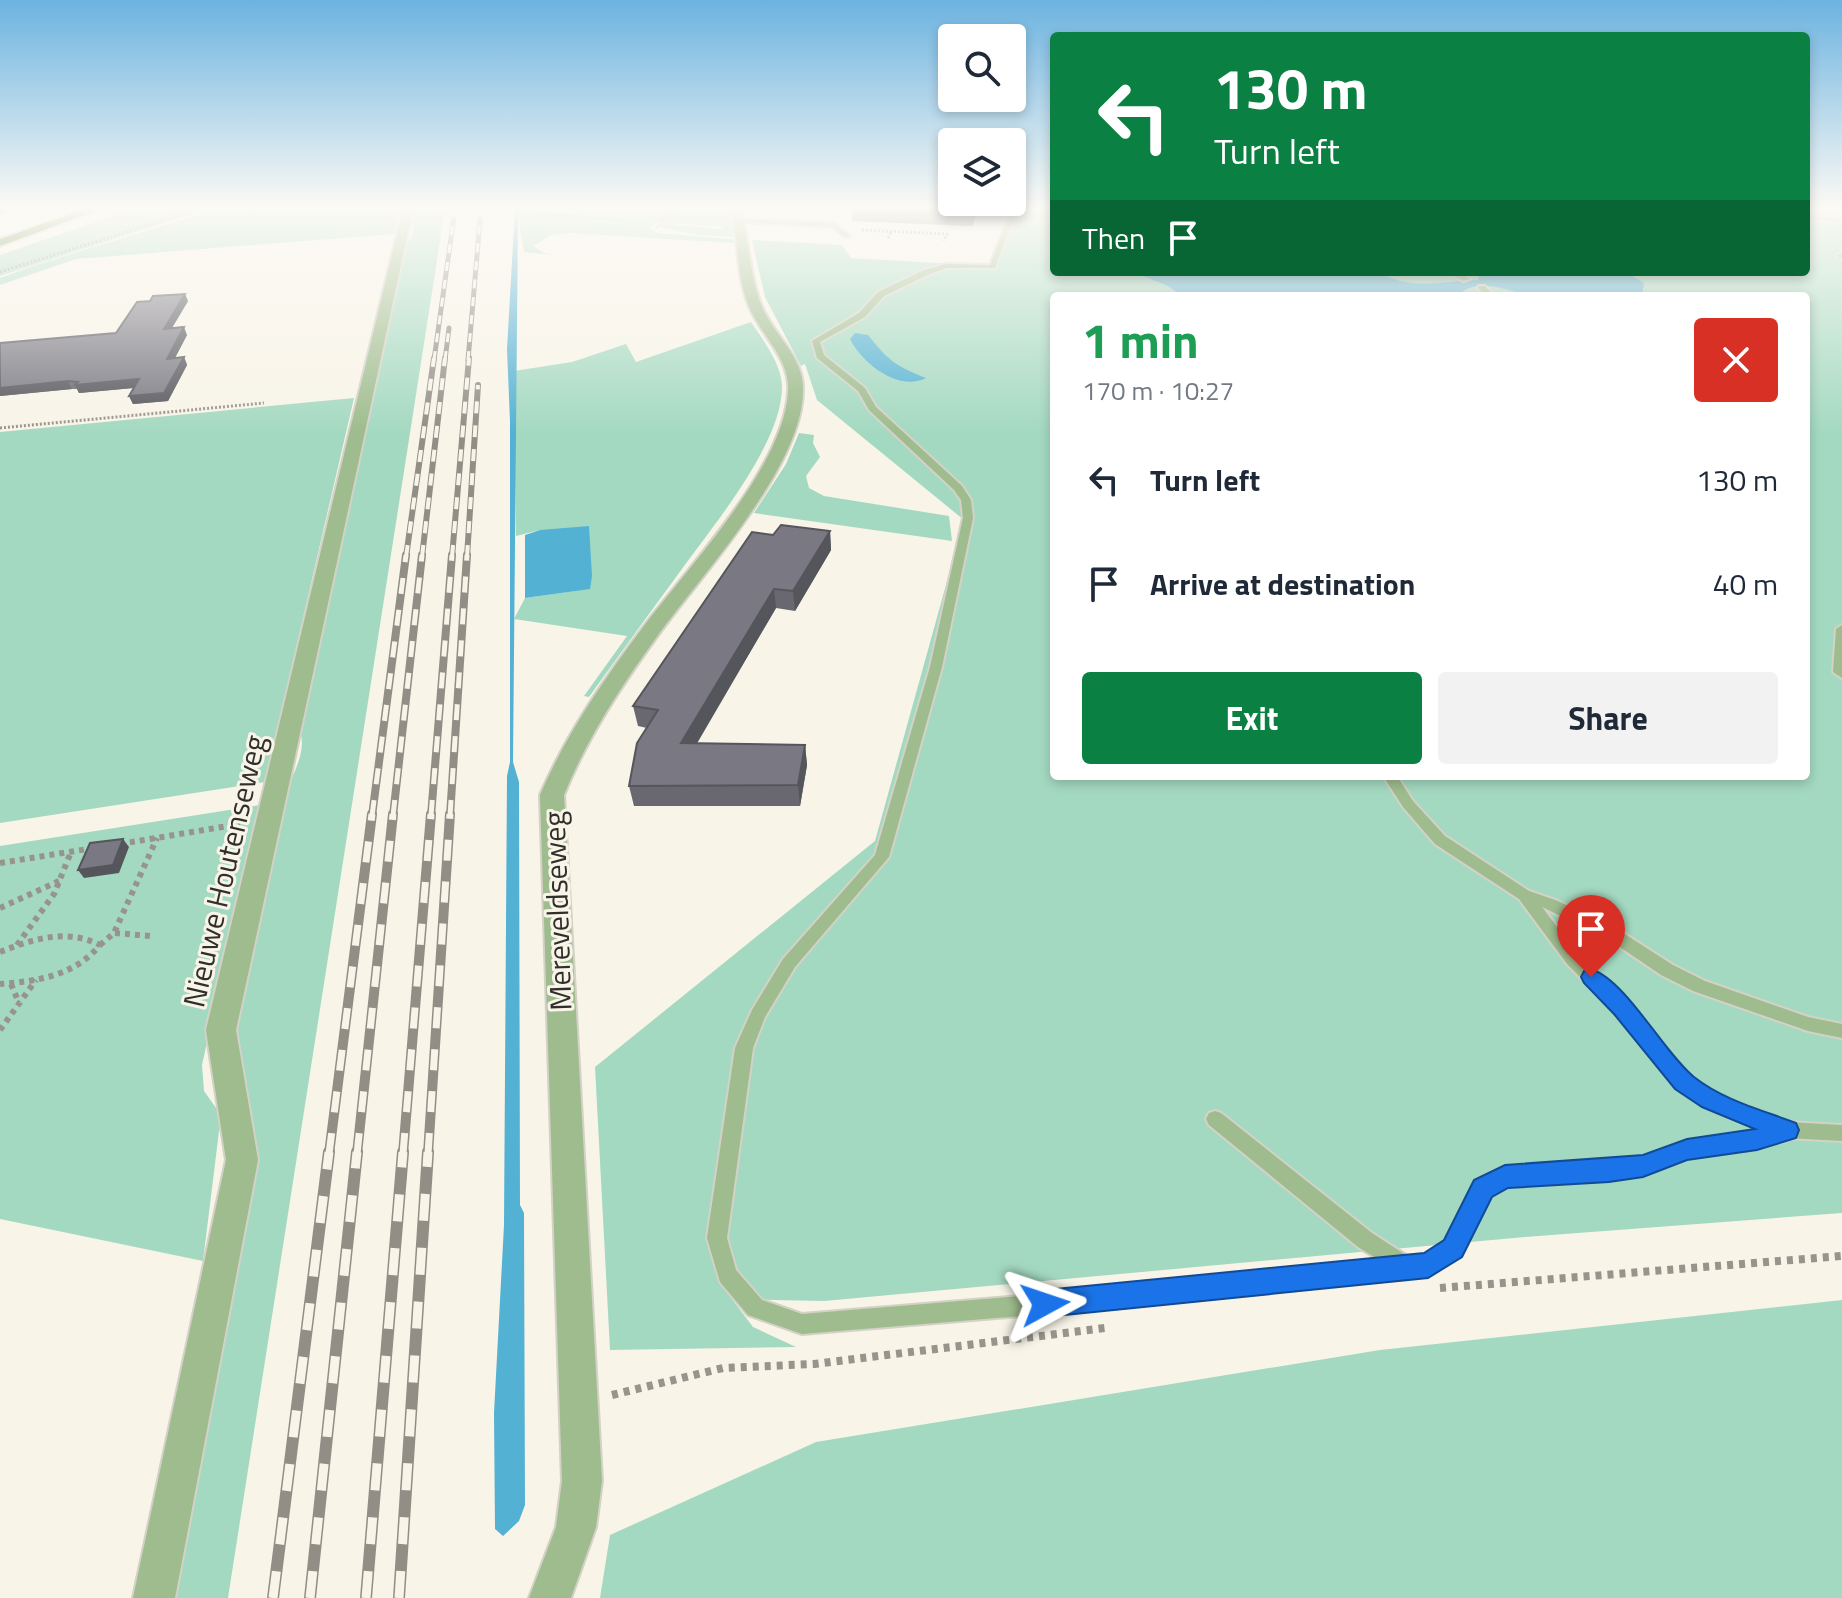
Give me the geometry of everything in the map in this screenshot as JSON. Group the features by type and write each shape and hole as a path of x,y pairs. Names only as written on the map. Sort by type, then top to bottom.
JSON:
{"street":[{"name":"Nieuwe Houtenseweg","path":"154,1598 242,1160 221,1030 391,284"},
{"name":"Mereveldseweg","path":"550,1598 576,1527 582,1481 552,795 578,741 786,441 796,403 794,368 755,306 751,284"}],"lane":[{"path":"901,284 881,294 851,323 816,341 820,356 862,390 872,408 958,488 966,500 968,518 936,667 882,857 789,963 758,1015 744,1048 717,1238 727,1275 755,1308 802,1324 1105,1299 1428,1265 1453,1249 1483,1189 1505,1177 1643,1166 1687,1150 1757,1139 1787,1130"},
{"path":"1482,288 1486,292"},
{"path":"1842,629 1839,672 1842,674"},
{"path":"1393,780 1408,804 1440,840 1524,895 1553,905 1614,935 1667,970 1699,986 1808,1024 1842,1031"},
{"path":"1524,895 1573,960 1622,1008 1683,1082 1710,1100 1787,1130 1842,1133"},
{"path":"1215,1119 1365,1240 1405,1266"}],"path":[{"path":"0,428 264,403"},
{"path":"114,845 269,820"},
{"path":"0,984 36,980 75,968 114,933 157,838"},
{"path":"0,863 99,847"},
{"path":"16,945 33,926 59,881 71,852"},
{"path":"0,908 59,881"},
{"path":"114,933 150,936"},
{"path":"0,952 16,945 75,936 87,937 100,945"},
{"path":"0,1030 36,980"},
{"path":"11,984 19,1003"},
{"path":"580,1403 723,1368 814,1364"}],"green space":[{"path":"397,284 433,284 228,1598 175,1598 255,1161 252,1113 235,1057 233,1033 287,789 301,752 299,730"},
{"path":"762,284 1842,284 1842,1213 1525,1237 824,1301 732,1299 753,1327 796,1347 610,1350 595,1067 875,841 964,520 817,400 805,364 801,366 765,297"},
{"path":"751,322 771,353 781,378 779,409 771,434 726,509 589,697 584,696 627,636 514,619 525,598 574,591 540,530 516,536 514,371 572,362 626,344 636,362"},
{"path":"354,398 265,782 0,823 0,432"},
{"path":"799,433 814,435 813,443 820,457 806,476 809,488 824,496 949,516 952,541 754,513 786,464"},
{"path":"260,805 202,1065 204,1091 221,1115 203,1261 0,1219 0,846"},
{"path":"1842,1300 1842,1598 600,1598 610,1535 816,1442 1380,1350"}],"water":[{"path":"511,284 517,284 513,762 519,782 520,1205 524,1213 525,1505 519,1521 503,1536 495,1529 494,1413 504,1225 507,776 510,762 510,421 507,349"},
{"path":"1162,284 1644,284 1643,292 1516,292 1477,286 1462,292 1176,292"},
{"path":"855,333 868,335 893,361 926,378 904,381 882,373 856,348 850,339"},
{"path":"589,526 590,589 525,598 525,535 540,530"}],"building":[{"path":"185,294 164,329 184,327 167,359 184,357 164,393 129,396 139,379 75,385 78,382 68,381 0,388 0,343 116,333 137,302 150,301 153,296"},
{"path":"781,525 830,531 793,591 774,589 681,743 805,745 798,785 629,786 637,743 658,710 633,706 752,532 773,535"},
{"path":"123,839 113,865 78,870 90,843"}],"railway":[{"path":"434,360 445,284"},
{"path":"468,360 475,284"},
{"path":"445,360 449,328"},
{"path":"406,557 434,358"},
{"path":"422,557 445,358"},
{"path":"452,557 469,358"},
{"path":"467,557 478,385"},
{"path":"372,816 406,555"},
{"path":"393,816 422,555"},
{"path":"431,816 452,555"},
{"path":"450,816 467,555"},
{"path":"329,1154 372,814"},
{"path":"357,1154 393,814"},
{"path":"403,1154 431,814"},
{"path":"428,1154 450,814"},
{"path":"273,1598 329,1152"},
{"path":"310,1598 357,1152"},
{"path":"366,1598 403,1152"},
{"path":"399,1598 428,1152"}],"route":[{"path":"1045,1304 1428,1265 1453,1249 1483,1189 1505,1177 1643,1166 1687,1150 1757,1139 1787,1130 1710,1100 1683,1082 1622,1008 1591,977"}]}
